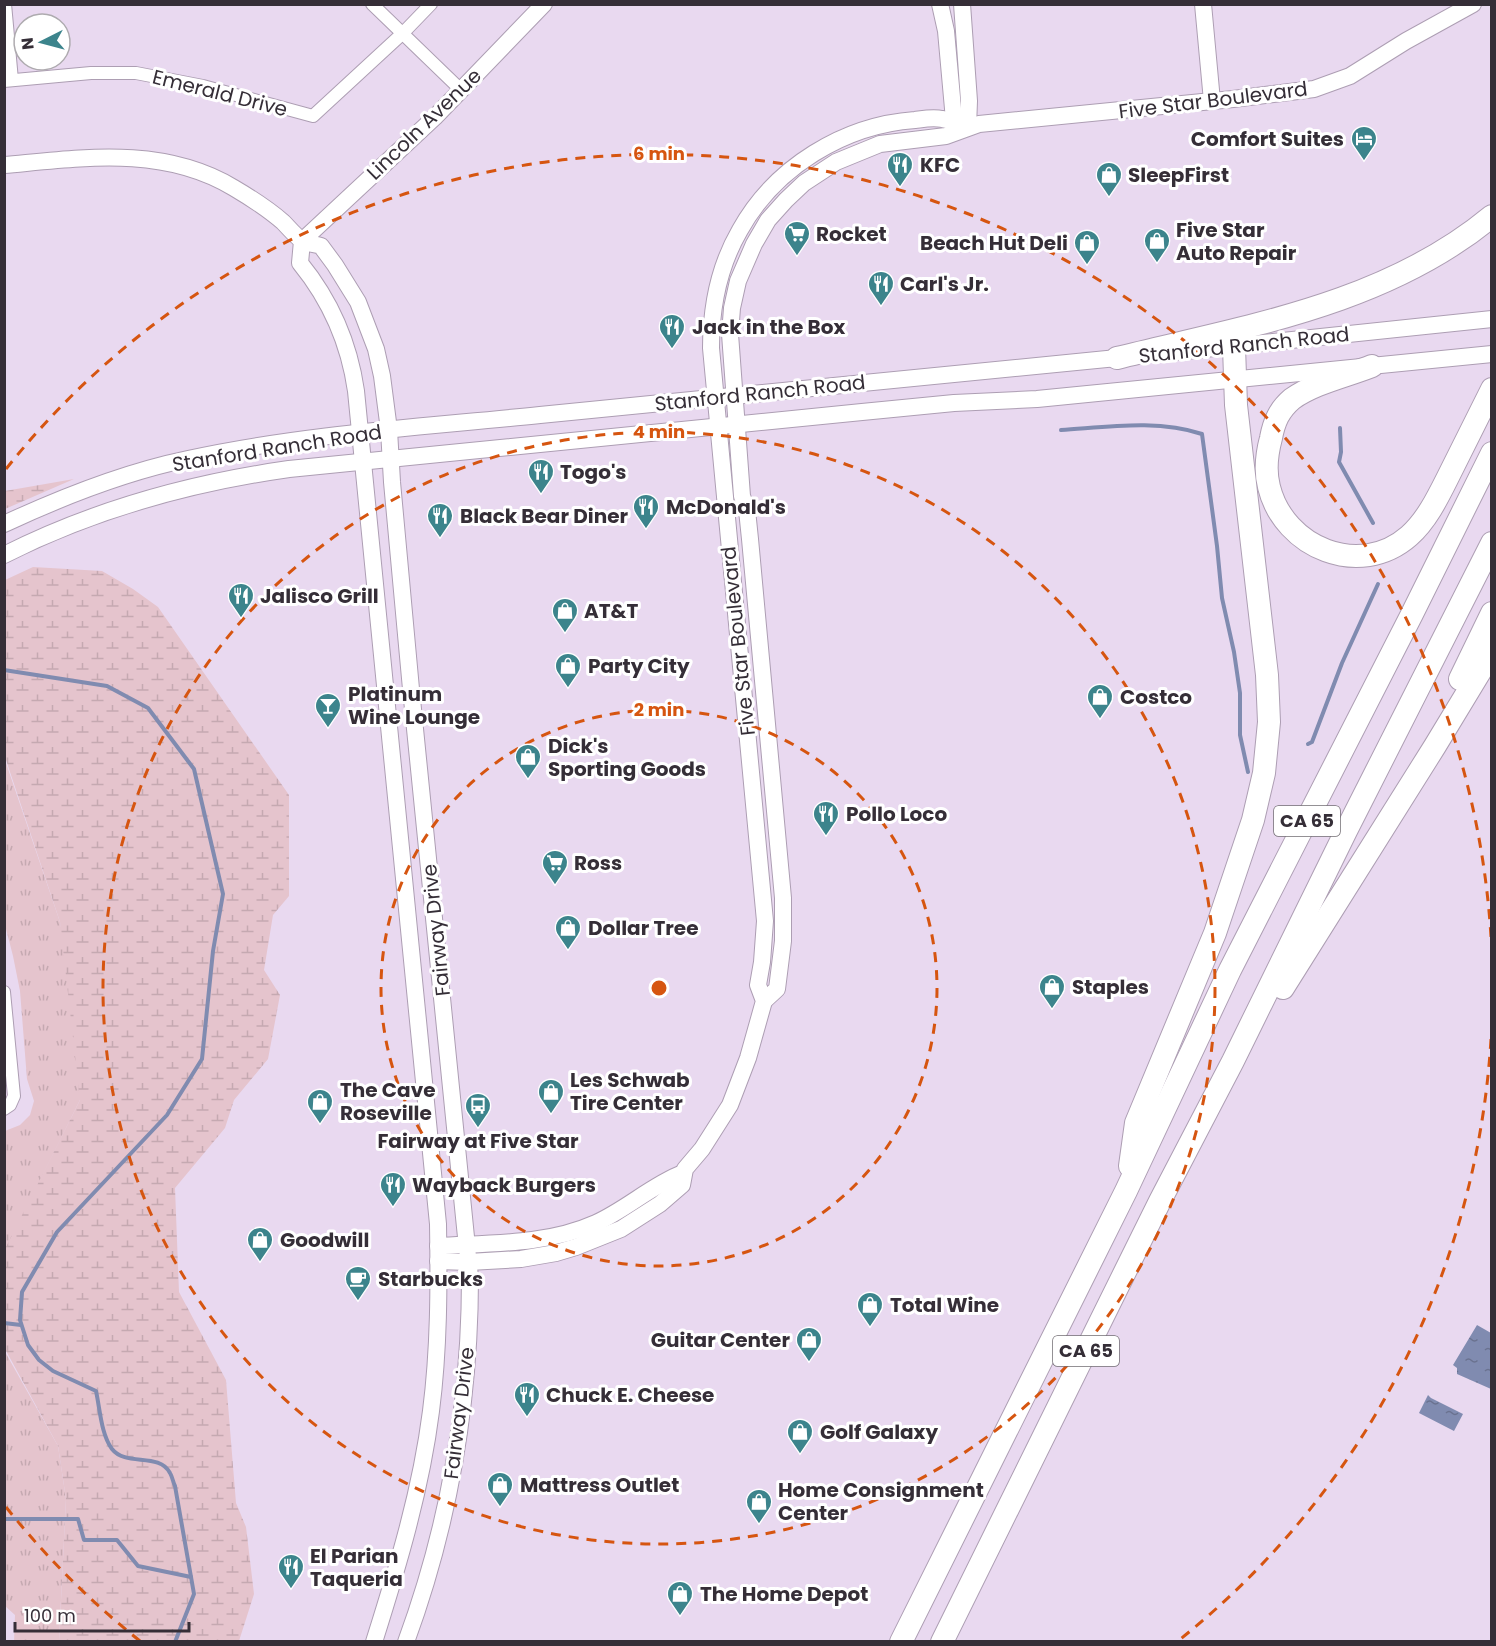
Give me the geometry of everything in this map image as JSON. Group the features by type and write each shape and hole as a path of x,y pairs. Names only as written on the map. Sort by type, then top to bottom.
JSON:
{"highway":[{"path":"1117,358 1267,322 1354,296 1432,257 1491,216"},
{"path":"1126,1191 1136,1123 1215,933 1253,820 1264,773 1269,722 1267,675 1241,458 1234,347"},
{"path":"1372,366 1318,386 1294,398 1275,420 1267,452 1269,487 1282,516 1299,536 1323,551 1354,557 1382,552 1409,536 1429,512 1491,389"},
{"name":"CA 65","path":"901,1641 1126,1191 1230,970 1412,614 1491,453"},
{"name":"CA 65","path":"942,1641 1491,543"},
{"path":"1398,804 1491,613"},
{"path":"1233,1061 1269,1014 1491,652"}],"main road":[{"name":"Lincoln Avenue","path":"302,241 430,122 544,4"},
{"path":"940,4 946,31 959,127"},
{"path":"959,127 969,101 962,4"},
{"path":"1203,4 1212,101"},
{"name":"Five Star Boulevard","path":"438,1253 469,1262 537,1257 556,1253 603,1238 660,1204 682,1185 683,1173 730,1105 748,1058 764,1001 777,989 783,941 783,898 747,510 742,496 735,424 730,334 732,308 738,281 754,244 768,220 786,200 821,171 849,156 880,144 946,136 959,127 1296,92 1333,83 1367,67 1406,41 1473,4"},
{"name":"Five Star Boulevard","path":"764,1001 758,985 765,940 763,897 717,426 711,348 713,304 721,275 740,230 760,201 792,168 829,144 850,134 898,121 940,118 959,127"},
{"path":"821,171 849,143 850,134"},
{"name":"Fairway Drive","path":"4,165 103,156 142,159 173,165 229,185 269,211 302,241 321,246 358,302 376,349 389,430 421,791 469,1262 469,1336 455,1461 429,1573 406,1641"},
{"path":"738,281 738,261 744,239 740,230"},
{"name":"Fairway Drive","path":"302,241 300,263 333,311 346,343 354,376 435,1184 438,1253 436,1357 424,1451 402,1553 374,1641"},
{"name":"Stanford Ranch Road","path":"4,524 67,497 133,474 187,459 286,443 389,430 1234,347 1491,319"},
{"name":"Stanford Ranch Road","path":"4,555 74,524 143,500 246,475 735,424 954,403 1037,399 1488,354"},
{"path":"730,557 751,556"},
{"path":"397,795 421,791"},
{"name":"Five Star Boulevard","path":"438,1253 467,1245 532,1240 570,1232 619,1211 669,1178 683,1173"}],"street":[{"path":"5,4 8,81"},
{"path":"372,4 461,90"},
{"path":"403,33 431,4"},
{"name":"Emerald Drive","path":"8,81 91,73 136,73 203,86 313,116 403,33"},
{"path":"4,992 14,1096 7,1107"}],"green space":[{"path":"74,479 5,509 5,491"},
{"path":"33,567 102,571 158,607 289,795 289,896 273,915 264,970 280,995 268,1059 234,1100 225,1128 175,1188 179,1292 226,1380 236,1503 246,1527 254,1594 239,1641 59,1641 66,1499 58,1446 5,1349 4,1251 80,1100 60,922 5,757 5,580"},
{"path":"4,757 60,922 83,1046 80,1100 5,1251 5,1131 20,1125 30,1115 34,1101 27,1079 20,991 5,925"},
{"path":"4,1350 58,1446 66,1499 59,1641 14,1641 15,1615 5,1606"}],"water":[{"path":"1477,1325 1491,1333 1491,1389 1457,1374 1457,1368 1453,1365"},
{"path":"1428,1395 1463,1414 1454,1431 1419,1413"}],"waterway":[{"path":"1061,430 1150,425 1185,429 1202,434 1222,598 1240,693 1240,735 1248,772"},
{"path":"1340,428 1339,462 1373,523"},
{"path":"1308,744 1312,742 1342,663 1378,584"},
{"path":"4,670 107,686 148,708 194,769 223,894 213,951 202,1059 167,1115 57,1232 22,1292 20,1320 28,1345 39,1360 53,1371 96,1391 103,1429 112,1449 125,1457 158,1463 171,1474 194,1594 175,1642"},
{"path":"4,1323 21,1325"},
{"path":"6,1519 78,1519 84,1540 117,1540 138,1566 191,1577"}],"place":[{"name":"Comfort Suites","path":"1364,162"},
{"name":"KFC","path":"900,188"},
{"name":"SleepFirst","path":"1109,198"},
{"name":"Rocket","path":"797,257"},
{"name":"Five Star Auto Repair","path":"1157,264"},
{"name":"Beach Hut Deli","path":"1087,266"},
{"name":"Carl's Jr.","path":"881,307"},
{"name":"Jack in the Box","path":"672,350"},
{"name":"Togo's","path":"541,495"},
{"name":"McDonald's","path":"646,530"},
{"name":"Black Bear Diner","path":"440,539"},
{"name":"Jalisco Grill","path":"241,619"},
{"name":"AT&T","path":"565,634"},
{"name":"Party City","path":"568,689"},
{"name":"Costco","path":"1100,720"},
{"name":"Platinum Wine Lounge","path":"328,729"},
{"name":"Dick's Sporting Goods","path":"528,780"},
{"name":"Pollo Loco","path":"826,837"},
{"name":"Ross","path":"555,886"},
{"name":"Dollar Tree","path":"568,951"},
{"name":"Staples","path":"1052,1010"},
{"name":"Les Schwab Tire Center","path":"551,1115"},
{"name":"The Cave Roseville","path":"320,1125"},
{"name":"Fairway at Five Star","path":"478,1129"},
{"name":"Wayback Burgers","path":"393,1208"},
{"name":"Goodwill","path":"260,1263"},
{"name":"Starbucks","path":"358,1302"},
{"name":"Total Wine","path":"870,1328"},
{"name":"Guitar Center","path":"809,1363"},
{"name":"Chuck E. Cheese","path":"527,1418"},
{"name":"Golf Galaxy","path":"800,1455"},
{"name":"Mattress Outlet","path":"500,1508"},
{"name":"Home Consignment Center","path":"759,1525"},
{"name":"El Parian Taqueria","path":"291,1590"},
{"name":"The Home Depot","path":"680,1617"}]}
